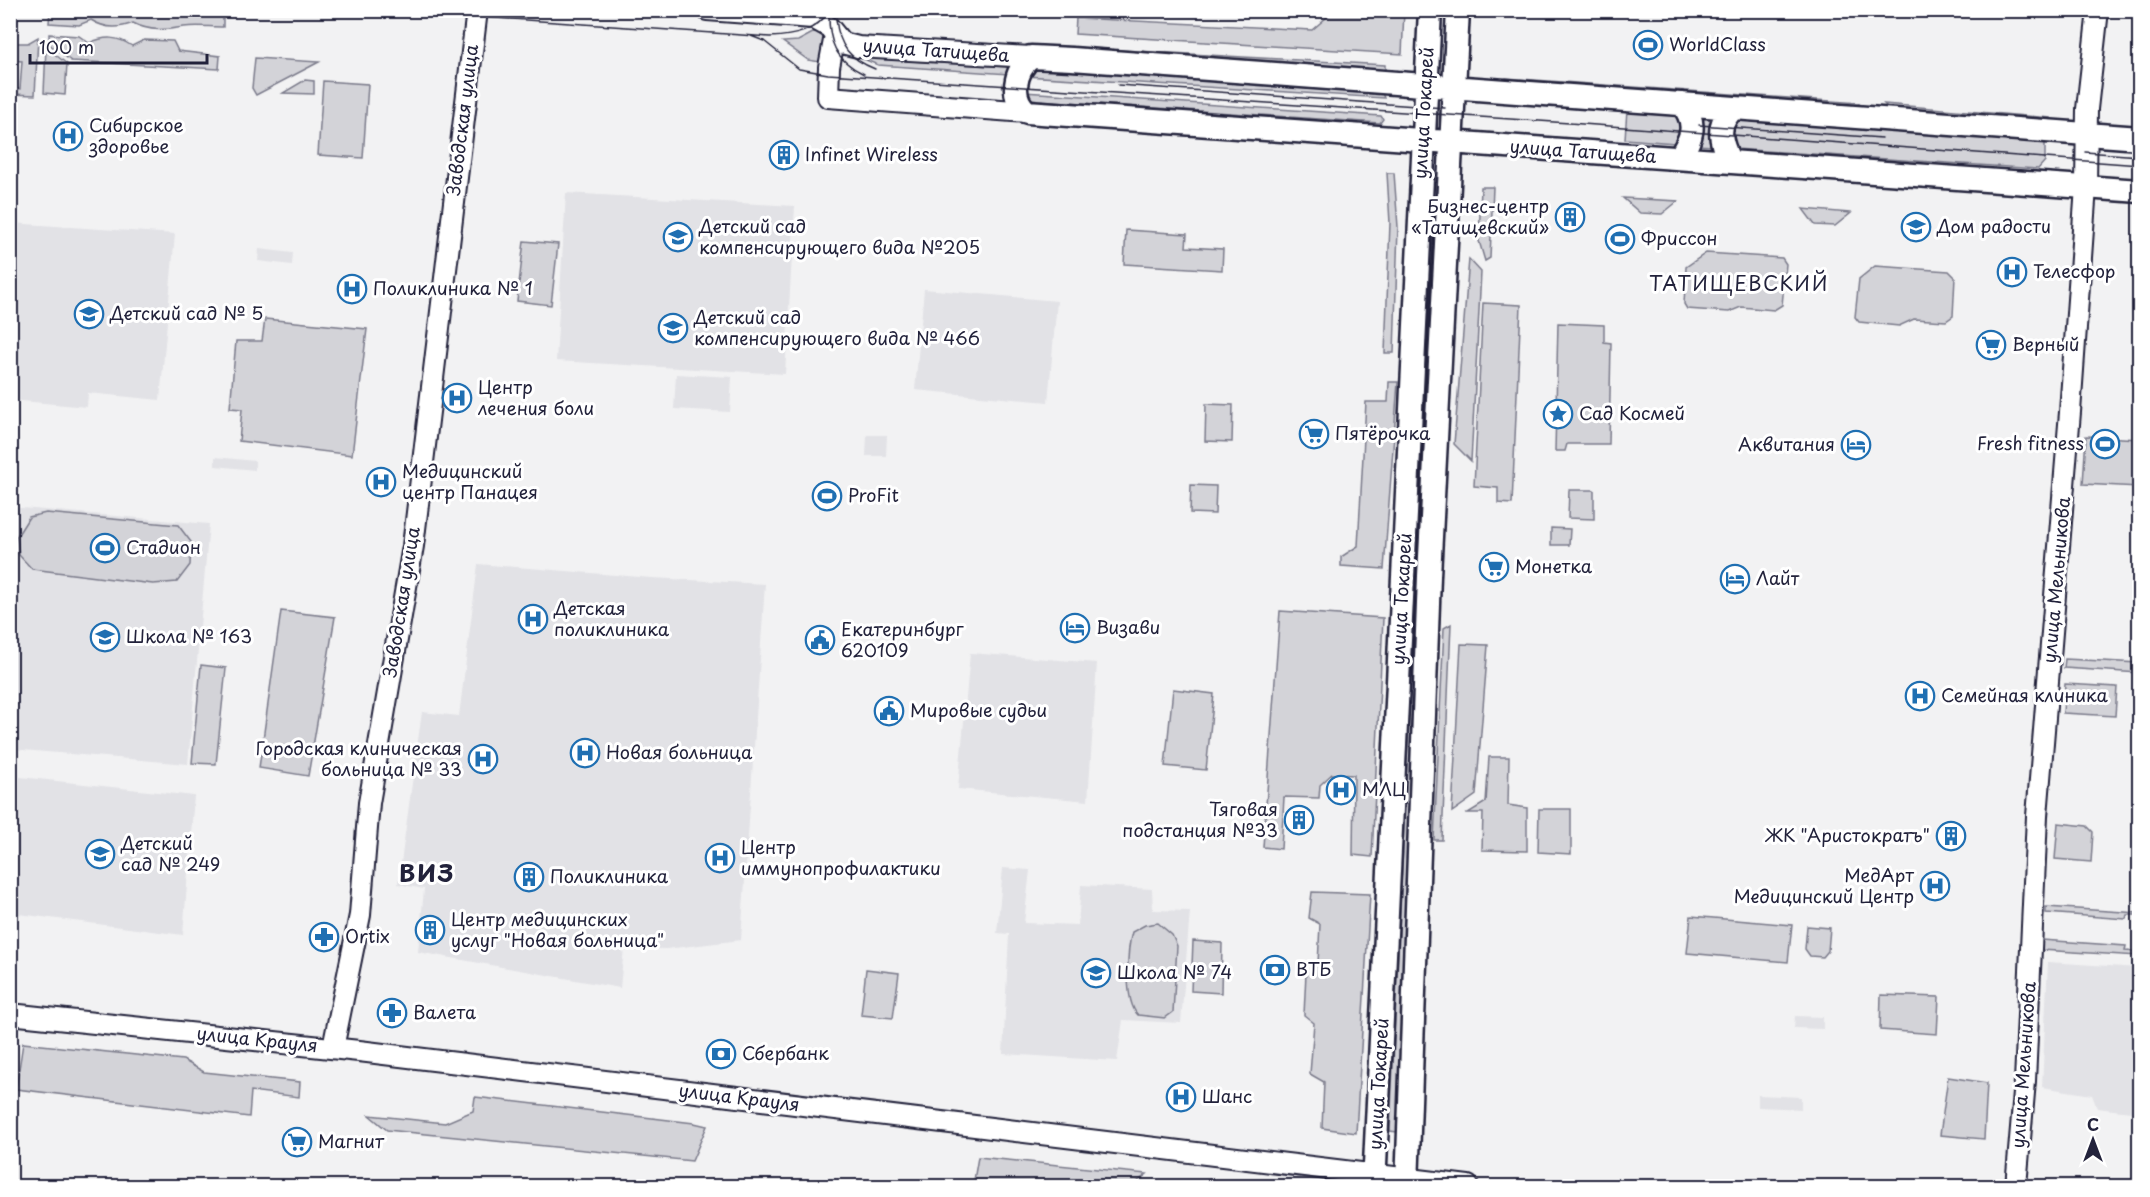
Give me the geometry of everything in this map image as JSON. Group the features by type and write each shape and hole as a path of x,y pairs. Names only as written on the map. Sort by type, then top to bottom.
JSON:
{"main road":[{"name":"улица Токарей","path":"1374,1181 1430,10"},
{"name":"улица Токарей","path":"1407,1183 1427,617 1458,10"},
{"name":"улица Татищева","path":"2139,138 1031,57 1023,64 1016,87 1020,106 1026,112 2139,191"},
{"path":"1679,158 1688,145 1693,125 1690,113 1682,104"},
{"path":"1730,162 1720,136 1724,116 1734,108"}],"street":[{"name":"Заводская улица","path":"333,1048 360,915 369,803 413,546 477,10"},
{"name":"улица Татищева","path":"708,10 813,18 829,27 842,43 858,47 1031,57"},
{"name":"улица Мельникова","path":"2016,1186 2025,1081 2037,816 2086,187 2087,109 2098,10"},
{"name":"улица Татищева","path":"835,35 830,56 828,98 1026,112"},
{"name":"улица Крауля","path":"10,1014 333,1048 1374,1181 1468,1186"}],"shaded area":[{"path":"50,10 149,10 223,15 223,27 193,26 158,30 133,23 117,27 106,26 91,20 79,25 49,23"},
{"path":"1334,11 1404,11 1402,54 1075,34 1076,18 1312,30"},
{"path":"822,28 824,43 820,62 808,60 783,42 798,41"},
{"path":"49,34 79,36 89,43 106,38 116,39 132,46 144,40 173,41 178,51 220,56 219,69 71,61 49,44"},
{"path":"38,37 35,95 11,94 11,88 20,89 22,61 11,60 11,43 28,43"},
{"path":"46,47 67,64 65,95 44,93"},
{"path":"1084,48 1385,65 1385,72 1084,50"},
{"path":"255,58 319,62 256,95 252,88"},
{"path":"861,58 1009,67 1011,69 1009,74 878,65"},
{"path":"1040,69 1382,93 1384,98 1026,76 1031,71"},
{"path":"1506,78 1859,103 1859,105 1856,107 1506,82"},
{"path":"305,80 314,81 314,94 283,93"},
{"path":"323,81 368,84 363,158 318,155"},
{"path":"1024,92 1381,116 1383,119 1380,123 1038,100 1029,98"},
{"path":"1884,104 2051,118 2050,123 1888,108"},
{"path":"1627,109 1684,116 1681,141 1675,143 1625,139"},
{"path":"1698,114 1717,116 1714,146 1695,145"},
{"path":"1736,116 2045,142 2045,161 2038,169 1735,149 1726,124"},
{"path":"1387,173 1394,173 1398,227 1394,353 1385,353 1390,223"},
{"path":"1440,175 1424,560 1418,559 1436,177"},
{"path":"1481,187 1493,187 1490,258 1485,261 1479,241"},
{"path":"566,193 795,206 785,374 556,361"},
{"path":"1623,198 1678,201 1662,214 1640,213"},
{"path":"1803,209 1851,213 1835,226 1815,225"},
{"name":"Детский сад № 5","path":"10,223 175,234 160,400 88,393 87,407 11,400"},
{"path":"1126,230 1187,234 1186,247 1223,249 1222,270 1124,264"},
{"path":"524,241 558,244 551,305 517,301"},
{"path":"259,249 293,253 292,265 258,261"},
{"path":"1706,253 1782,258 1786,264 1782,305 1774,310 1741,307 1729,312 1687,309 1684,304 1686,267"},
{"path":"1469,259 1481,272 1471,461 1454,444"},
{"path":"1875,266 1949,271 1955,277 1953,316 1946,321 1914,319 1899,326 1859,322 1855,317 1859,279"},
{"path":"924,289 1057,301 1048,402 915,390"},
{"path":"1483,303 1521,305 1512,504 1498,503 1498,488 1474,486"},
{"path":"265,319 367,329 352,455 239,441 242,409 230,408 236,341 262,341"},
{"path":"1558,323 1604,325 1604,342 1611,343 1609,444 1567,444 1565,451 1555,451"},
{"path":"676,374 732,377 730,412 674,409"},
{"path":"1389,382 1398,382 1384,569 1341,566 1341,557 1358,546 1366,402 1388,402"},
{"path":"1206,404 1233,405 1232,442 1205,441"},
{"path":"867,435 887,435 886,456 866,456"},
{"path":"2086,436 2139,439 2139,487 2083,484"},
{"path":"215,457 255,461 255,470 215,466"},
{"path":"1191,485 1216,486 1215,514 1190,513"},
{"path":"1569,490 1594,490 1594,519 1568,518"},
{"name":"Школа № 163","path":"10,507 209,524 188,764 11,749"},
{"path":"46,513 178,525 191,542 190,565 177,582 153,584 32,569 19,555 17,536 29,517"},
{"path":"1551,528 1570,529 1569,545 1551,545"},
{"name":"Новая больница","path":"478,564 652,578 765,584 741,940 666,949 624,948 620,988 418,952 424,889 398,884 422,712 459,716"},
{"path":"281,611 335,617 308,776 259,768"},
{"path":"1280,611 1383,618 1372,857 1353,855 1354,775 1332,774 1320,785 1319,798 1284,797 1281,849 1263,847"},
{"path":"1451,624 1442,840 1434,840 1444,628"},
{"path":"1413,628 1418,628 1397,1132 1390,1131"},
{"path":"1461,644 1488,645 1476,795 1452,812"},
{"path":"970,653 1097,663 1088,801 958,789"},
{"path":"2065,659 2139,663 2139,673 2064,668"},
{"path":"201,665 226,668 216,764 192,763"},
{"path":"2065,684 2117,687 2115,716 2063,713"},
{"path":"1173,689 1214,694 1206,770 1165,766"},
{"path":"1489,757 1509,757 1508,805 1527,808 1527,851 1482,850 1483,813 1468,813 1486,802"},
{"name":"Детский сад № 249","path":"11,776 194,796 183,935 11,913"},
{"path":"1539,809 1571,809 1571,854 1538,852"},
{"path":"2058,823 2087,826 2093,832 2091,862 2055,859"},
{"name":"Школа № 74","path":"1003,868 1030,870 1024,923 1078,925 1081,885 1152,889 1153,910 1190,911 1181,1023 1123,1020 1117,1061 1003,1054 1009,934 997,933"},
{"path":"1312,892 1370,894 1356,1133 1322,1128 1324,1082 1310,1074 1314,1023 1304,1015 1306,973 1318,964 1320,924 1309,918"},
{"path":"2046,907 2139,913 2139,915 2127,915 2126,919 2046,913"},
{"path":"1691,916 1792,925 1788,962 1687,953"},
{"path":"1158,923 1172,935 1177,946 1173,1012 1165,1018 1138,1015 1130,999 1129,987 1128,962 1132,932 1145,925"},
{"path":"1807,926 1830,928 1828,951 1823,957 1810,956 1805,949"},
{"path":"2042,940 2126,946 2125,951 2139,952 2139,956 2041,950"},
{"path":"1193,941 1222,943 1221,993 1191,991"},
{"path":"2048,962 2139,968 2139,1113 2097,1108 2092,1095 2042,1087"},
{"path":"866,969 899,973 893,1018 861,1015"},
{"path":"1881,995 1939,997 1937,1034 1880,1030"},
{"path":"1795,1016 1823,1017 1823,1029 1794,1028"},
{"path":"23,1043 183,1060 204,1072 300,1082 299,1097 251,1091 249,1117 16,1089"},
{"path":"1948,1077 1987,1083 1984,1139 1940,1135"},
{"path":"1758,1095 1801,1097 1801,1109 1758,1107"},
{"path":"475,1097 707,1126 692,1161 387,1130 369,1115 445,1123 473,1111"},
{"path":"978,1157 1147,1174 1132,1186 973,1186"}],"tram line":[{"path":"381,10 770,37 788,35 811,28 830,10"},
{"path":"829,10 830,32 835,49 846,63 864,74"},
{"path":"836,19 840,37 847,51 859,61 875,69"},
{"path":"751,36 764,41 799,69 828,74 1569,123 2140,165"},
{"path":"1118,85 1445,108"},
{"path":"1699,125 1882,138"},
{"path":"2085,152 2140,156"}],"place":[{"name":"WorldClass","path":"1648,45"},
{"name":"Сибирское здоровье","path":"68,136"},
{"name":"Infinet Wireless","path":"784,155"},
{"name":"Бизнес-центр «Татищевский»","path":"1570,217"},
{"name":"Дом радости","path":"1916,227"},
{"name":"Детский сад компенсирующего вида №205","path":"678,237"},
{"name":"Фриссон","path":"1620,239"},
{"name":"Телесфор","path":"2012,272"},
{"name":"Поликлиника № 1","path":"352,289"},
{"name":"Детский сад № 5","path":"89,314"},
{"name":"Детский сад компенсирующего вида № 466","path":"673,328"},
{"name":"Верный","path":"1991,345"},
{"name":"Центр лечения боли","path":"457,398"},
{"name":"Сад Космей","path":"1558,414"},
{"name":"Пятёрочка","path":"1314,434"},
{"name":"Fresh fitness","path":"2105,444"},
{"name":"Аквитания","path":"1856,445"},
{"name":"Медицинский центр Панацея","path":"381,482"},
{"name":"ProFit","path":"827,496"},
{"name":"Стадион","path":"105,548"},
{"name":"Монетка","path":"1494,567"},
{"name":"Лайт","path":"1735,579"},
{"name":"Детская поликлиника","path":"533,619"},
{"name":"Визави","path":"1075,628"},
{"name":"Школа № 163","path":"105,637"},
{"name":"Екатеринбург 620109","path":"820,640"},
{"name":"Семейная клиника","path":"1920,696"},
{"name":"Мировые судьи","path":"889,711"},
{"name":"Новая больница","path":"585,753"},
{"name":"Городская клиническая больница № 33","path":"483,759"},
{"name":"МЛЦ","path":"1341,790"},
{"name":"Тяговая подстанция №33","path":"1299,820"},
{"name":"ЖК \"Аристократъ\"","path":"1951,836"},
{"name":"Детский сад № 249","path":"100,854"},
{"name":"Центр иммунопрофилактики","path":"720,858"},
{"name":"Поликлиника","path":"529,877"},
{"name":"МедАрт Медицинский Центр","path":"1935,886"},
{"name":"Центр медицинских услуг \"Новая больница\"","path":"430,930"},
{"name":"Ortix","path":"324,937"},
{"name":"ВТБ","path":"1275,970"},
{"name":"Школа № 74","path":"1096,973"},
{"name":"Валета","path":"392,1013"},
{"name":"Сбербанк","path":"721,1054"},
{"name":"Шанс","path":"1181,1097"},
{"name":"Магнит","path":"297,1142"}],"district":[{"name":"ТАТИЩЕВСКИЙ","path":"1739,284"},
{"name":"ВИЗ","path":"427,874"}]}
